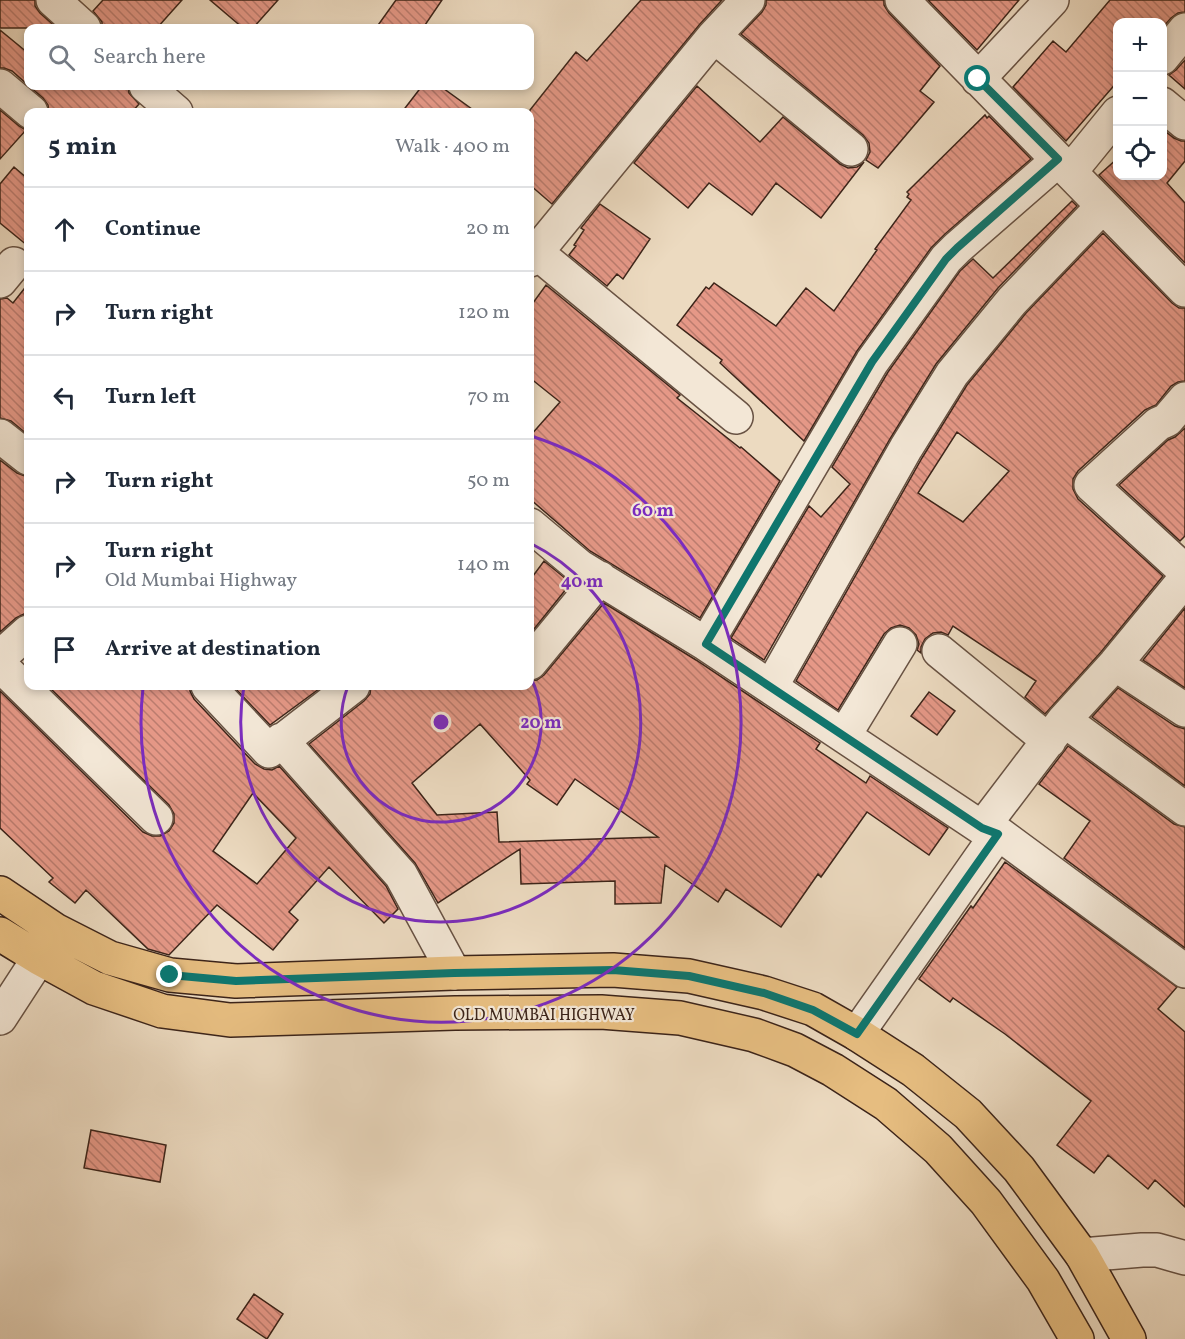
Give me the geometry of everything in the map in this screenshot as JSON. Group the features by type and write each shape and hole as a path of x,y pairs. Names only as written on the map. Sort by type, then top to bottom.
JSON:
{"main road":[{"path":"0,894 56,930 110,958 170,975 236,981 613,970 689,976 764,993 813,1010 857,1034 913,1070 968,1114 1019,1169 1082,1255 1129,1339"},
{"name":"OLD MUMBAI HIGHWAY","path":"0,934 94,988 162,1011 230,1020 456,1013 601,1012 680,1018 754,1035 795,1050 833,1070 886,1104 938,1149 986,1202 1042,1281 1077,1339"}],"street":[{"path":"534,255 714,36 748,0"},
{"path":"902,0 1185,290"},
{"path":"978,79 1052,0"},
{"path":"1167,52 1185,30"},
{"path":"714,36 851,149"},
{"path":"0,86 25,108"},
{"path":"151,90 171,108"},
{"path":"1167,108 1185,123"},
{"path":"706,644 872,362 946,259 957,248 1064,166 1113,118"},
{"path":"771,687 906,448 952,374 1012,301 1103,206"},
{"path":"534,257 736,417"},
{"path":"1185,399 1167,420 1158,424 1091,485 1185,571"},
{"path":"0,436 24,455"},
{"path":"534,528 579,566 706,644 990,831 1185,971"},
{"path":"534,658 600,578"},
{"path":"857,1034 1056,731 1185,579"},
{"path":"0,657 24,636"},
{"path":"844,736 900,644"},
{"path":"939,651 1056,731 1185,809"},
{"path":"1115,664 1185,710"},
{"path":"0,666 24,689"},
{"path":"25,690 156,818"},
{"path":"212,690 269,751 348,690"},
{"path":"281,740 401,874 454,973"},
{"path":"0,1018 39,958"},
{"path":"1082,1255 1157,1250 1185,1258"}],"building":[{"path":"0,0 35,0 35,6 40,13 52,24 24,24 24,28 0,28"},
{"path":"103,0 182,0 161,24 102,24 93,11"},
{"path":"210,0 278,0 257,24 238,24"},
{"path":"396,0 442,0 426,24 379,24"},
{"path":"641,0 722,0 552,204 534,188 534,108 532,108 576,52 587,61"},
{"path":"766,0 884,0 889,13 940,66 920,91 934,102 878,168 866,160 870,152 869,143 863,135 741,34 762,12"},
{"path":"928,0 1019,0 977,50"},
{"path":"1110,0 1185,0 1185,12 1178,13 1167,22 1167,18 1113,18 1113,87 1066,141 1013,87 1053,41 1066,52"},
{"path":"0,30 24,50 24,82 12,71 0,68"},
{"path":"1185,60 1185,89 1169,75"},
{"path":"697,86 760,142 783,117 840,164 848,168 857,167 864,162 821,218 776,183 752,215 709,183 688,208 634,163"},
{"path":"34,90 129,90 139,104 136,108 48,108 43,98"},
{"path":"419,90 446,90 470,108 405,108"},
{"path":"0,110 24,129 24,132 0,159"},
{"path":"985,115 987,118 989,116 1031,159 931,248 857,351 804,441 720,363 722,360 677,325 706,287 709,289 714,283 776,326 806,288 834,311 911,200 907,197 909,194 907,192"},
{"path":"1167,133 1174,138 1185,141 1185,161 1167,183 1185,203 1185,263 1099,175 1113,162 1113,180 1167,180"},
{"path":"14,167 24,176 24,243 0,223 0,184"},
{"path":"1072,201 1077,206 998,288 936,364 890,439 764,660 731,638 809,506 821,517 850,484 832,467 888,372 960,271 973,259 993,278"},
{"path":"600,204 650,239 623,279 617,274 607,286 569,255 584,230 581,228"},
{"path":"1103,233 1172,303 1179,308 1185,308 1185,381 1171,386 1156,405 1145,410 1078,471 1073,479 1073,489 1078,499 1163,576 1101,652 1045,714 1025,697 1036,681 953,626 948,635 941,632 933,633 925,639 921,653 917,650 919,644 916,635 909,628 900,625 891,628 884,634 838,710 796,681 922,458 967,385 1026,313","holes":["957,432 1009,471 963,522 918,493"]},
{"path":"546,285 680,395 677,398 741,447 780,481 700,618 590,551 534,502 534,431 560,402 534,381 534,302"},
{"path":"24,289 24,432 11,421 0,418 0,299 7,298 13,303"},
{"path":"1185,428 1185,536 1180,541 1119,485 1168,440"},
{"path":"0,460 24,476 24,614 0,632"},
{"path":"544,561 571,583 534,629 534,575"},
{"path":"604,603 696,660 820,743 816,749 866,783 870,776 948,828 929,855 867,812 821,877 818,874 781,927 726,889 718,902 665,865 661,903 615,904 615,881 521,884 520,849 438,903 415,863 309,744 364,701 370,690 534,690 534,680 544,675","holes":["480,724 530,780 527,784 557,805 575,779 658,837 499,842 497,812 437,815 412,783"]},
{"path":"1185,608 1185,688 1143,660"},
{"path":"1118,688 1175,726 1185,729 1185,786 1092,717"},
{"path":"52,690 190,690 194,699 255,764 272,770 279,766 386,886 398,909 384,923 329,867 289,912 298,920 273,950 217,905 169,955 148,949 86,890 75,903 49,882 53,878 0,828 0,691 143,832 152,836 160,836 169,831 174,823 174,814 169,805","holes":["253,793 296,838 257,884 213,851"]},
{"path":"237,690 318,690 270,725"},
{"path":"929,692 955,711 937,735 911,716"},
{"path":"1068,746 1174,824 1185,827 1185,948 1064,858 1090,821 1039,784"},
{"path":"1005,862 1177,987 1158,1009 1185,1032 1185,1207 1155,1180 1148,1189 1108,1155 1094,1173 1057,1145 1091,1101 1005,1034 953,998 950,1002 919,979"},
{"path":"91,1130 166,1145 160,1182 84,1168"},
{"path":"254,1294 283,1314 267,1339 237,1319"}],"route":[{"path":"170,975 236,981 613,970 689,976 764,993 813,1010 857,1034 998,834 982,828 706,644 872,362 946,259 1058,159 978,79"}]}
